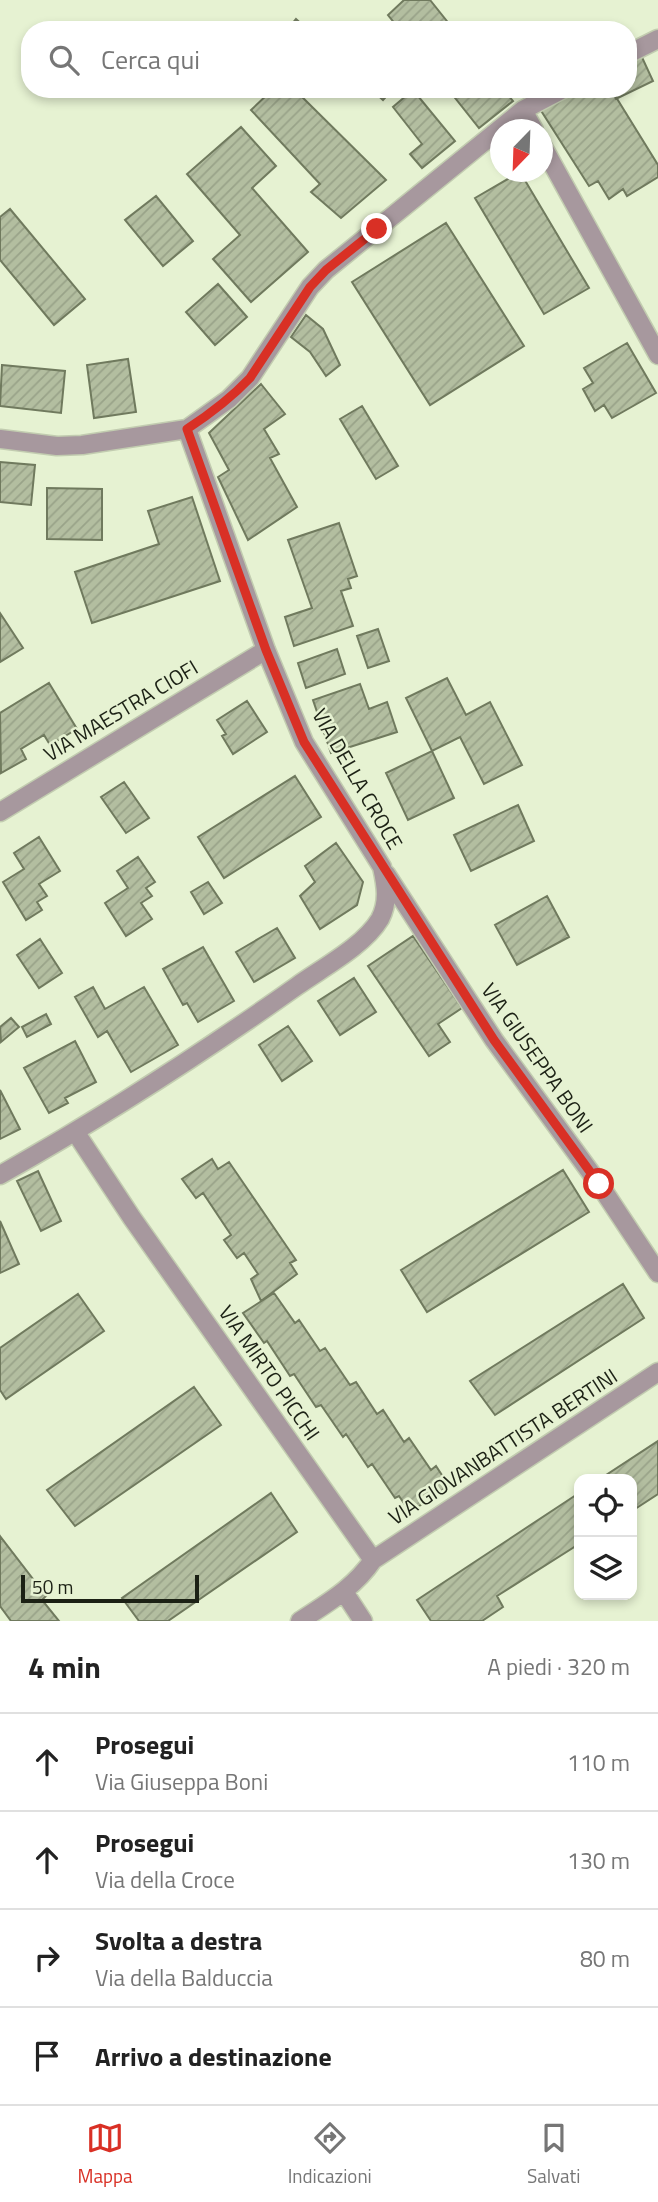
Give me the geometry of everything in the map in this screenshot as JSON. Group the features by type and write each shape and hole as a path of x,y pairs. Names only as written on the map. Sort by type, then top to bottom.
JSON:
{"street":[{"path":"637,49 658,38"},
{"path":"0,439 57,446 82,445 187,429 229,399 250,378 310,287 326,270 523,110 546,98"},
{"path":"523,110 528,119"},
{"path":"553,165 658,355"},
{"name":"VIA DELLA CROCE","path":"0,1175 170,1074 340,957 376,925 384,908 386,889 382,867 304,742 266,650 187,429"},
{"name":"VIA MAESTRA CIOFI","path":"0,812 266,650"},
{"name":"VIA GIUSEPPA BONI","path":"382,867 494,1040 599,1184 658,1273"},
{"name":"VIA MIRTO PICCHI","path":"76,1132 132,1218 373,1560"},
{"name":"VIA GIOVANBATTISTA BERTINI","path":"373,1560 658,1372"},
{"path":"300,1621 344,1592 361,1577 373,1560"},
{"path":"344,1592 363,1621"}],"building":[{"path":"404,0 430,0 447,21 393,21 388,15"},
{"path":"640,53 653,81 637,89 637,55"},
{"path":"264,98 303,98 386,180 341,218 311,192 320,184 251,110"},
{"path":"404,98 420,98 455,141 422,168 410,154 422,144 393,107"},
{"path":"455,98 510,98 513,101 479,128"},
{"path":"559,98 617,98 658,165 658,177 627,196 623,189 609,199 598,181 589,186 553,129 553,119 546,119 540,109"},
{"path":"241,127 276,166 252,188 308,252 251,302 213,259 240,235 187,174"},
{"path":"503,182 526,182 589,288 544,314 475,198"},
{"path":"156,196 193,241 163,266 125,220"},
{"path":"10,209 85,299 54,325 0,260 0,217"},
{"path":"446,223 524,346 430,405 352,282"},
{"path":"218,284 247,317 215,345 186,312"},
{"path":"306,315 323,329 340,365 326,376 310,352 291,337"},
{"path":"627,343 656,393 612,418 604,405 595,411 583,389 593,383 584,368"},
{"path":"128,359 136,412 94,418 87,365"},
{"path":"2,365 65,371 61,413 0,406"},
{"path":"261,384 285,414 264,429 279,454 270,458 297,507 248,540 218,477 229,470 209,433"},
{"path":"362,406 398,466 376,479 340,419"},
{"path":"0,462 35,465 31,505 0,502"},
{"path":"47,488 102,489 102,540 47,539"},
{"path":"192,497 220,581 92,623 75,572 159,544 148,511"},
{"path":"339,523 357,576 348,579 351,588 341,591 353,626 294,646 285,617 312,608 288,540"},
{"path":"0,613 23,648 0,662"},
{"path":"378,629 389,661 368,668 357,636"},
{"path":"337,649 345,674 306,688 298,663"},
{"path":"447,678 466,715 490,702 522,765 484,784 460,737 432,751 406,698"},
{"path":"49,683 77,729 50,745 44,735 21,749 26,759 1,773 0,713"},
{"path":"360,684 369,709 387,702 397,732 331,753 313,700"},
{"path":"247,701 267,732 233,754 222,736 226,734 217,720"},
{"path":"432,751 454,798 408,820 386,773"},
{"path":"295,776 321,817 224,878 198,837"},
{"path":"124,782 149,818 126,833 101,797"},
{"path":"518,805 534,841 471,871 454,835"},
{"path":"39,837 60,871 39,884 47,896 37,902 42,910 26,920 3,882 24,869 14,853"},
{"path":"336,843 363,882 357,905 320,929 300,896 315,882 305,866"},
{"path":"138,857 155,882 146,888 152,896 141,903 152,919 126,936 105,903 128,888 117,871"},
{"path":"208,882 222,903 204,914 191,892"},
{"path":"547,896 569,937 517,965 495,925"},
{"path":"277,928 295,958 254,982 236,952"},
{"path":"413,936 462,1008 438,1024 450,1042 429,1056 368,966"},
{"path":"40,939 62,973 39,988 17,955"},
{"path":"203,947 234,1001 198,1022 187,1003 183,1005 163,969"},
{"path":"354,978 376,1012 340,1035 318,1001"},
{"path":"93,987 105,1009 144,987 178,1045 131,1072 107,1031 98,1037 75,997"},
{"path":"46,1014 51,1024 27,1037 22,1027"},
{"path":"11,1018 19,1027 1,1042 0,1027"},
{"path":"288,1026 312,1061 282,1081 259,1045"},
{"path":"75,1041 96,1082 65,1098 68,1103 49,1113 24,1068"},
{"path":"0,1090 20,1129 0,1139"},
{"path":"212,1159 218,1169 229,1162 296,1260 290,1263 297,1274 261,1301 251,1279 258,1274 244,1253 237,1258 224,1240 231,1235 203,1193 196,1198 182,1179"},
{"path":"563,1170 589,1212 427,1312 401,1270"},
{"path":"38,1171 61,1221 41,1231 17,1181"},
{"path":"0,1221 19,1264 0,1273"},
{"path":"623,1284 644,1318 495,1415 470,1381"},
{"path":"274,1293 295,1323 299,1320 320,1351 325,1348 350,1385 356,1382 377,1414 383,1410 404,1442 409,1438 431,1470 436,1466 449,1486 410,1512 399,1496 395,1498 372,1464 368,1467 346,1434 343,1437 321,1405 316,1407 294,1374 290,1376 267,1341 264,1343 243,1313"},
{"path":"78,1294 104,1331 6,1399 0,1390 0,1348"},
{"path":"194,1387 221,1425 75,1526 47,1490"},
{"path":"658,1441 658,1494 637,1508 637,1474 608,1474"},
{"path":"271,1493 297,1532 168,1621 139,1621 122,1598"},
{"path":"574,1496 574,1547 497,1596 503,1607 482,1621 431,1621 417,1600"},
{"path":"0,1536 46,1596 42,1600 59,1621 11,1621 0,1606"}],"route":[{"path":"377,229 326,270 310,287 250,378 239,390 187,429 266,650 304,742 494,1040 599,1184"}]}
